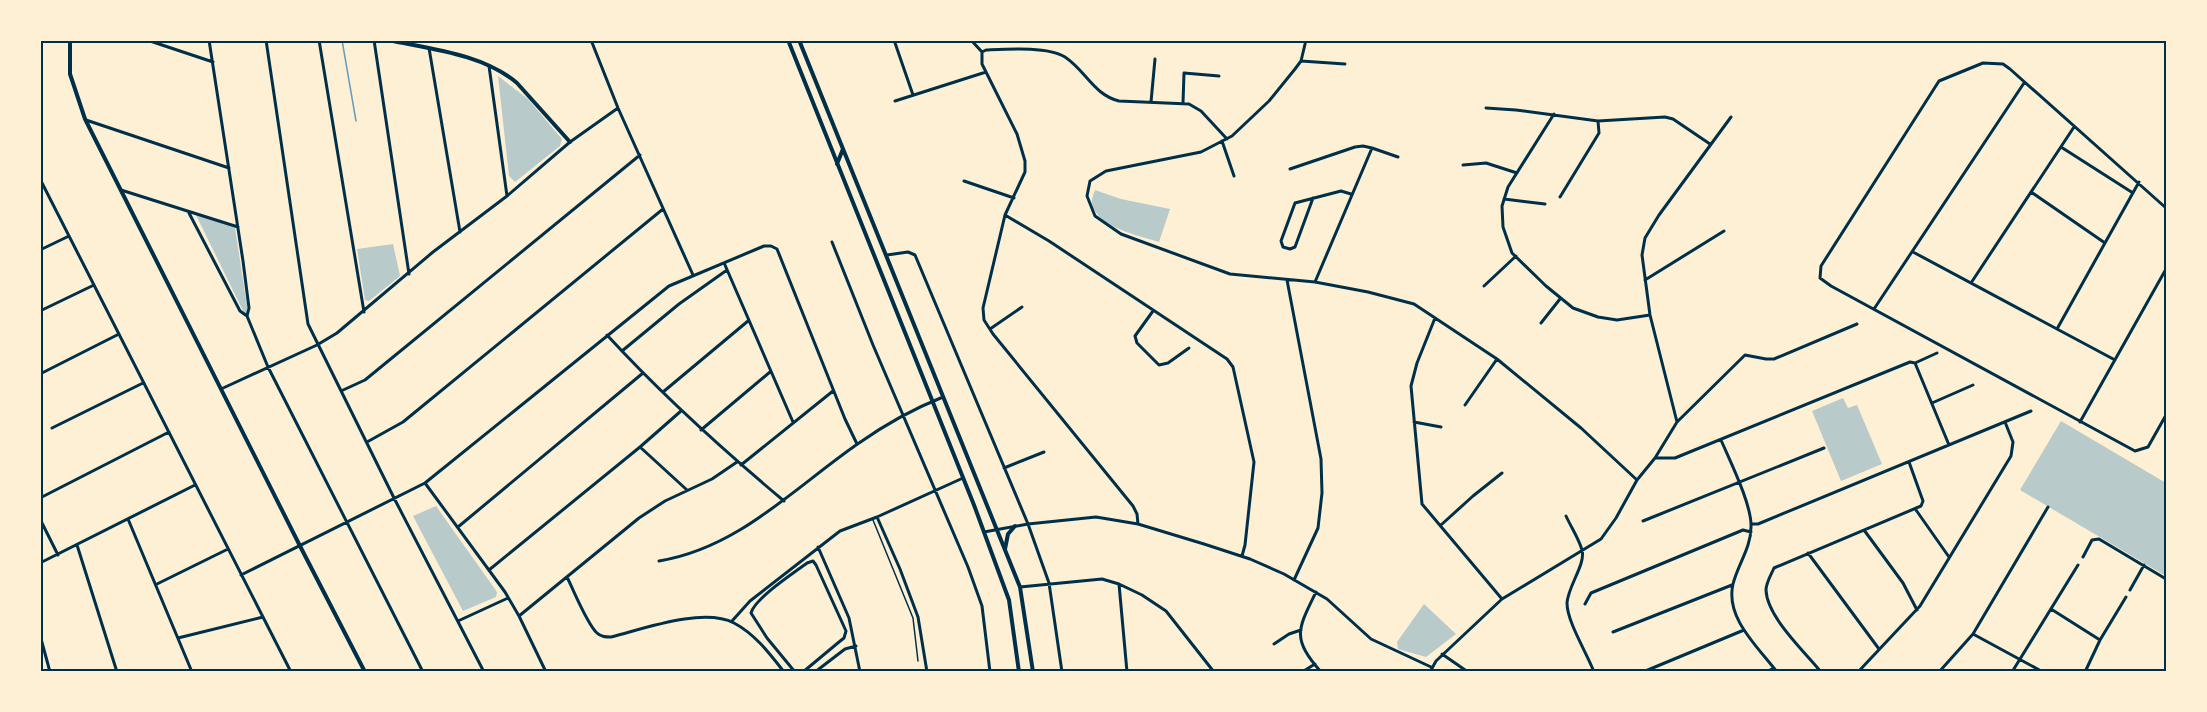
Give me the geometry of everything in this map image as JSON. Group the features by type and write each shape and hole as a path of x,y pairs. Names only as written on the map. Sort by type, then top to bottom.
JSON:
{"main road":[{"path":"70,40 70,74 85,119 365,672"},
{"path":"388,40 457,55 507,75 517,83 570,142"},
{"path":"788,40 963,478 1009,600 1019,672"},
{"path":"799,40 1020,587 1033,672"},
{"path":"837,164 843,148"},
{"path":"1005,549 1007,537 1015,526"}],"street":[{"path":"147,40 213,62"},
{"path":"209,40 238,227 249,308 247,316"},
{"path":"266,40 308,324 484,672"},
{"path":"319,40 364,312"},
{"path":"374,40 410,274"},
{"path":"591,40 618,108 693,275"},
{"path":"894,40 913,95"},
{"path":"971,40 982,52 981,57 986,72 1023,149 1025,172 1005,215 982,308 984,320 1133,506 1138,524"},
{"path":"1306,40 1301,60 1269,101 1236,133 1201,152 1106,171 1090,181 1087,196 1089,206 1095,216 1121,234 1230,274 1315,282 1414,304 1497,359 1581,428 1637,480"},
{"path":"429,48 459,232"},
{"path":"982,52 995,49 1033,50 1059,54 1109,99 1189,104 1202,111 1225,140 1234,176"},
{"path":"1151,102 1155,58"},
{"path":"1301,60 1345,64"},
{"path":"2166,208 2003,64 1995,62 1969,68 1939,81 1821,266 1820,278 2135,451 2148,447 2166,415"},
{"path":"489,66 507,196"},
{"path":"895,101 986,72"},
{"path":"1183,103 1184,73 1219,76"},
{"path":"1874,309 2025,83"},
{"path":"221,389 317,345 364,312 570,142 618,108"},
{"path":"1486,108 1554,114 1598,121 1665,117 1673,119 1710,144"},
{"path":"1554,114 1508,187 1504,199 1503,227 1512,253 1573,308 1598,317 1617,320 1650,315"},
{"path":"1677,422 1650,315 1642,255 1645,238 1659,215 1731,117"},
{"path":"85,119 229,168"},
{"path":"1560,197 1599,133 1598,121"},
{"path":"1971,283 2074,127"},
{"path":"1290,169 1355,147 1372,148 1398,157"},
{"path":"2061,147 2133,193"},
{"path":"1315,282 1372,148"},
{"path":"341,391 365,380 640,156"},
{"path":"1464,165 1486,163 1517,173"},
{"path":"40,178 291,672"},
{"path":"964,181 1014,198"},
{"path":"2056,329 2139,182"},
{"path":"40,191 45,188"},
{"path":"121,190 238,227"},
{"path":"1313,198 1295,247 1290,249 1283,247 1281,241 1295,203 1313,198 1341,191 1352,194"},
{"path":"2031,192 2105,243"},
{"path":"1504,199 1545,204"},
{"path":"367,442 404,423 663,209"},
{"path":"189,213 240,311 247,316 268,367 423,672"},
{"path":"1005,215 1049,241 1227,359 1233,367 1254,462 1242,556"},
{"path":"1645,280 1724,231"},
{"path":"40,250 69,236"},
{"path":"832,242 934,491 968,567 982,606 990,672"},
{"path":"241,575 426,483 669,286 764,246 777,249 857,444"},
{"path":"887,255 908,252 915,255 1028,524 1049,583 1062,672"},
{"path":"1912,252 2115,360"},
{"path":"1484,286 1516,256"},
{"path":"724,264 793,423"},
{"path":"2080,422 2166,269"},
{"path":"622,351 679,304 727,270"},
{"path":"1287,280 1321,459 1322,493 1318,528 1294,580"},
{"path":"40,311 94,285"},
{"path":"1541,323 1561,298"},
{"path":"990,329 1022,307"},
{"path":"1153,311 1136,336 1137,343 1159,365 1168,363 1189,348"},
{"path":"1435,318 1416,363 1411,386 1422,504 1502,599"},
{"path":"663,392 748,321"},
{"path":"984,532 1028,524 1096,518 1138,524 1242,556 1294,580 1316,592 1340,610 1371,639 1431,669 1442,654 1502,599 1583,551 1606,534 1637,480 1655,458 1677,422 1745,355 1766,359 1774,358 1857,324"},
{"path":"40,374 119,334"},
{"path":"607,334 701,430 784,501"},
{"path":"1655,458 1675,458 1936,353"},
{"path":"1466,405 1497,359"},
{"path":"1913,363 1949,445"},
{"path":"701,430 771,372"},
{"path":"458,527 644,373"},
{"path":"51,428 143,383"},
{"path":"1932,403 1973,385"},
{"path":"741,465 834,391"},
{"path":"659,561 679,558 730,537 784,501 857,444 903,414 944,397"},
{"path":"489,570 681,411"},
{"path":"1751,524 1758,524 2031,411"},
{"path":"1413,422 1441,427"},
{"path":"1858,672 1917,609 2012,456 2013,442 2005,422"},
{"path":"40,498 169,432"},
{"path":"1721,440 1751,524 1745,556 1732,585 1734,611 1744,630 1775,670 1766,672"},
{"path":"639,447 687,490"},
{"path":"1643,521 1824,448"},
{"path":"1004,468 1044,452"},
{"path":"519,616 639,518 665,501 712,478 737,462"},
{"path":"1821,672 1769,606 1766,588 1774,568 1916,510 1923,501 1908,462"},
{"path":"1441,525 1502,473"},
{"path":"732,621 750,601 840,531 963,478"},
{"path":"426,483 508,598 546,672"},
{"path":"40,563 195,485"},
{"path":"1939,672 1973,634 2048,507"},
{"path":"1916,510 1950,558"},
{"path":"1566,516 1583,551 1582,559 1569,589 1567,603 1569,614 1594,672"},
{"path":"877,517 918,617 927,672"},
{"path":"40,519 58,555"},
{"path":"128,519 192,672"},
{"path":"1585,604 1591,593 1743,530 1751,532"},
{"path":"1864,530 1903,583 1917,609"},
{"path":"2083,557 2092,540 2096,538 2166,579"},
{"path":"77,545 117,672"},
{"path":"818,547 846,610 856,646 860,672"},
{"path":"157,584 228,549"},
{"path":"1808,553 1879,649"},
{"path":"793,671 767,638 751,613 752,607 807,563 824,558"},
{"path":"803,672 844,638 846,631 815,562"},
{"path":"2012,672 2078,565"},
{"path":"2130,590 2144,565"},
{"path":"567,577 597,634 611,638 684,619 712,617 732,621 749,632 782,671"},
{"path":"1020,587 1102,579 1119,584 1142,595 1166,611 1214,672"},
{"path":"1119,584 1127,672"},
{"path":"1613,632 1732,585"},
{"path":"1316,592 1300,630 1301,643 1321,672"},
{"path":"2085,672 2100,640 2126,597"},
{"path":"458,621 508,598"},
{"path":"2051,609 2100,640"},
{"path":"838,614 846,610"},
{"path":"178,638 262,617"},
{"path":"1274,644 1300,630"},
{"path":"1645,671 1744,630"},
{"path":"1973,634 2043,672"},
{"path":"40,635 50,672"},
{"path":"815,672 845,649 856,646"},
{"path":"1442,654 1468,672"},
{"path":"1302,672 1315,664"}],"lane":[{"path":"872,519 914,618 918,661"}],"shaded area":[{"path":"498,76 528,99 562,139 560,146 515,182 509,176"},
{"path":"1095,190 1121,199 1170,209 1159,242 1120,229 1101,218 1092,203"},
{"path":"195,213 235,228 250,325"},
{"path":"393,244 400,276 369,301 365,300 357,249"},
{"path":"1843,398 1848,408 1857,405 1882,464 1841,481 1812,411"},
{"path":"2061,421 2166,483 2166,576 2020,490"},
{"path":"436,506 497,592 496,597 463,611 413,516"},
{"path":"1424,604 1456,634 1426,657 1398,649 1397,642"}],"waterway":[{"path":"342,40 356,121"}]}
